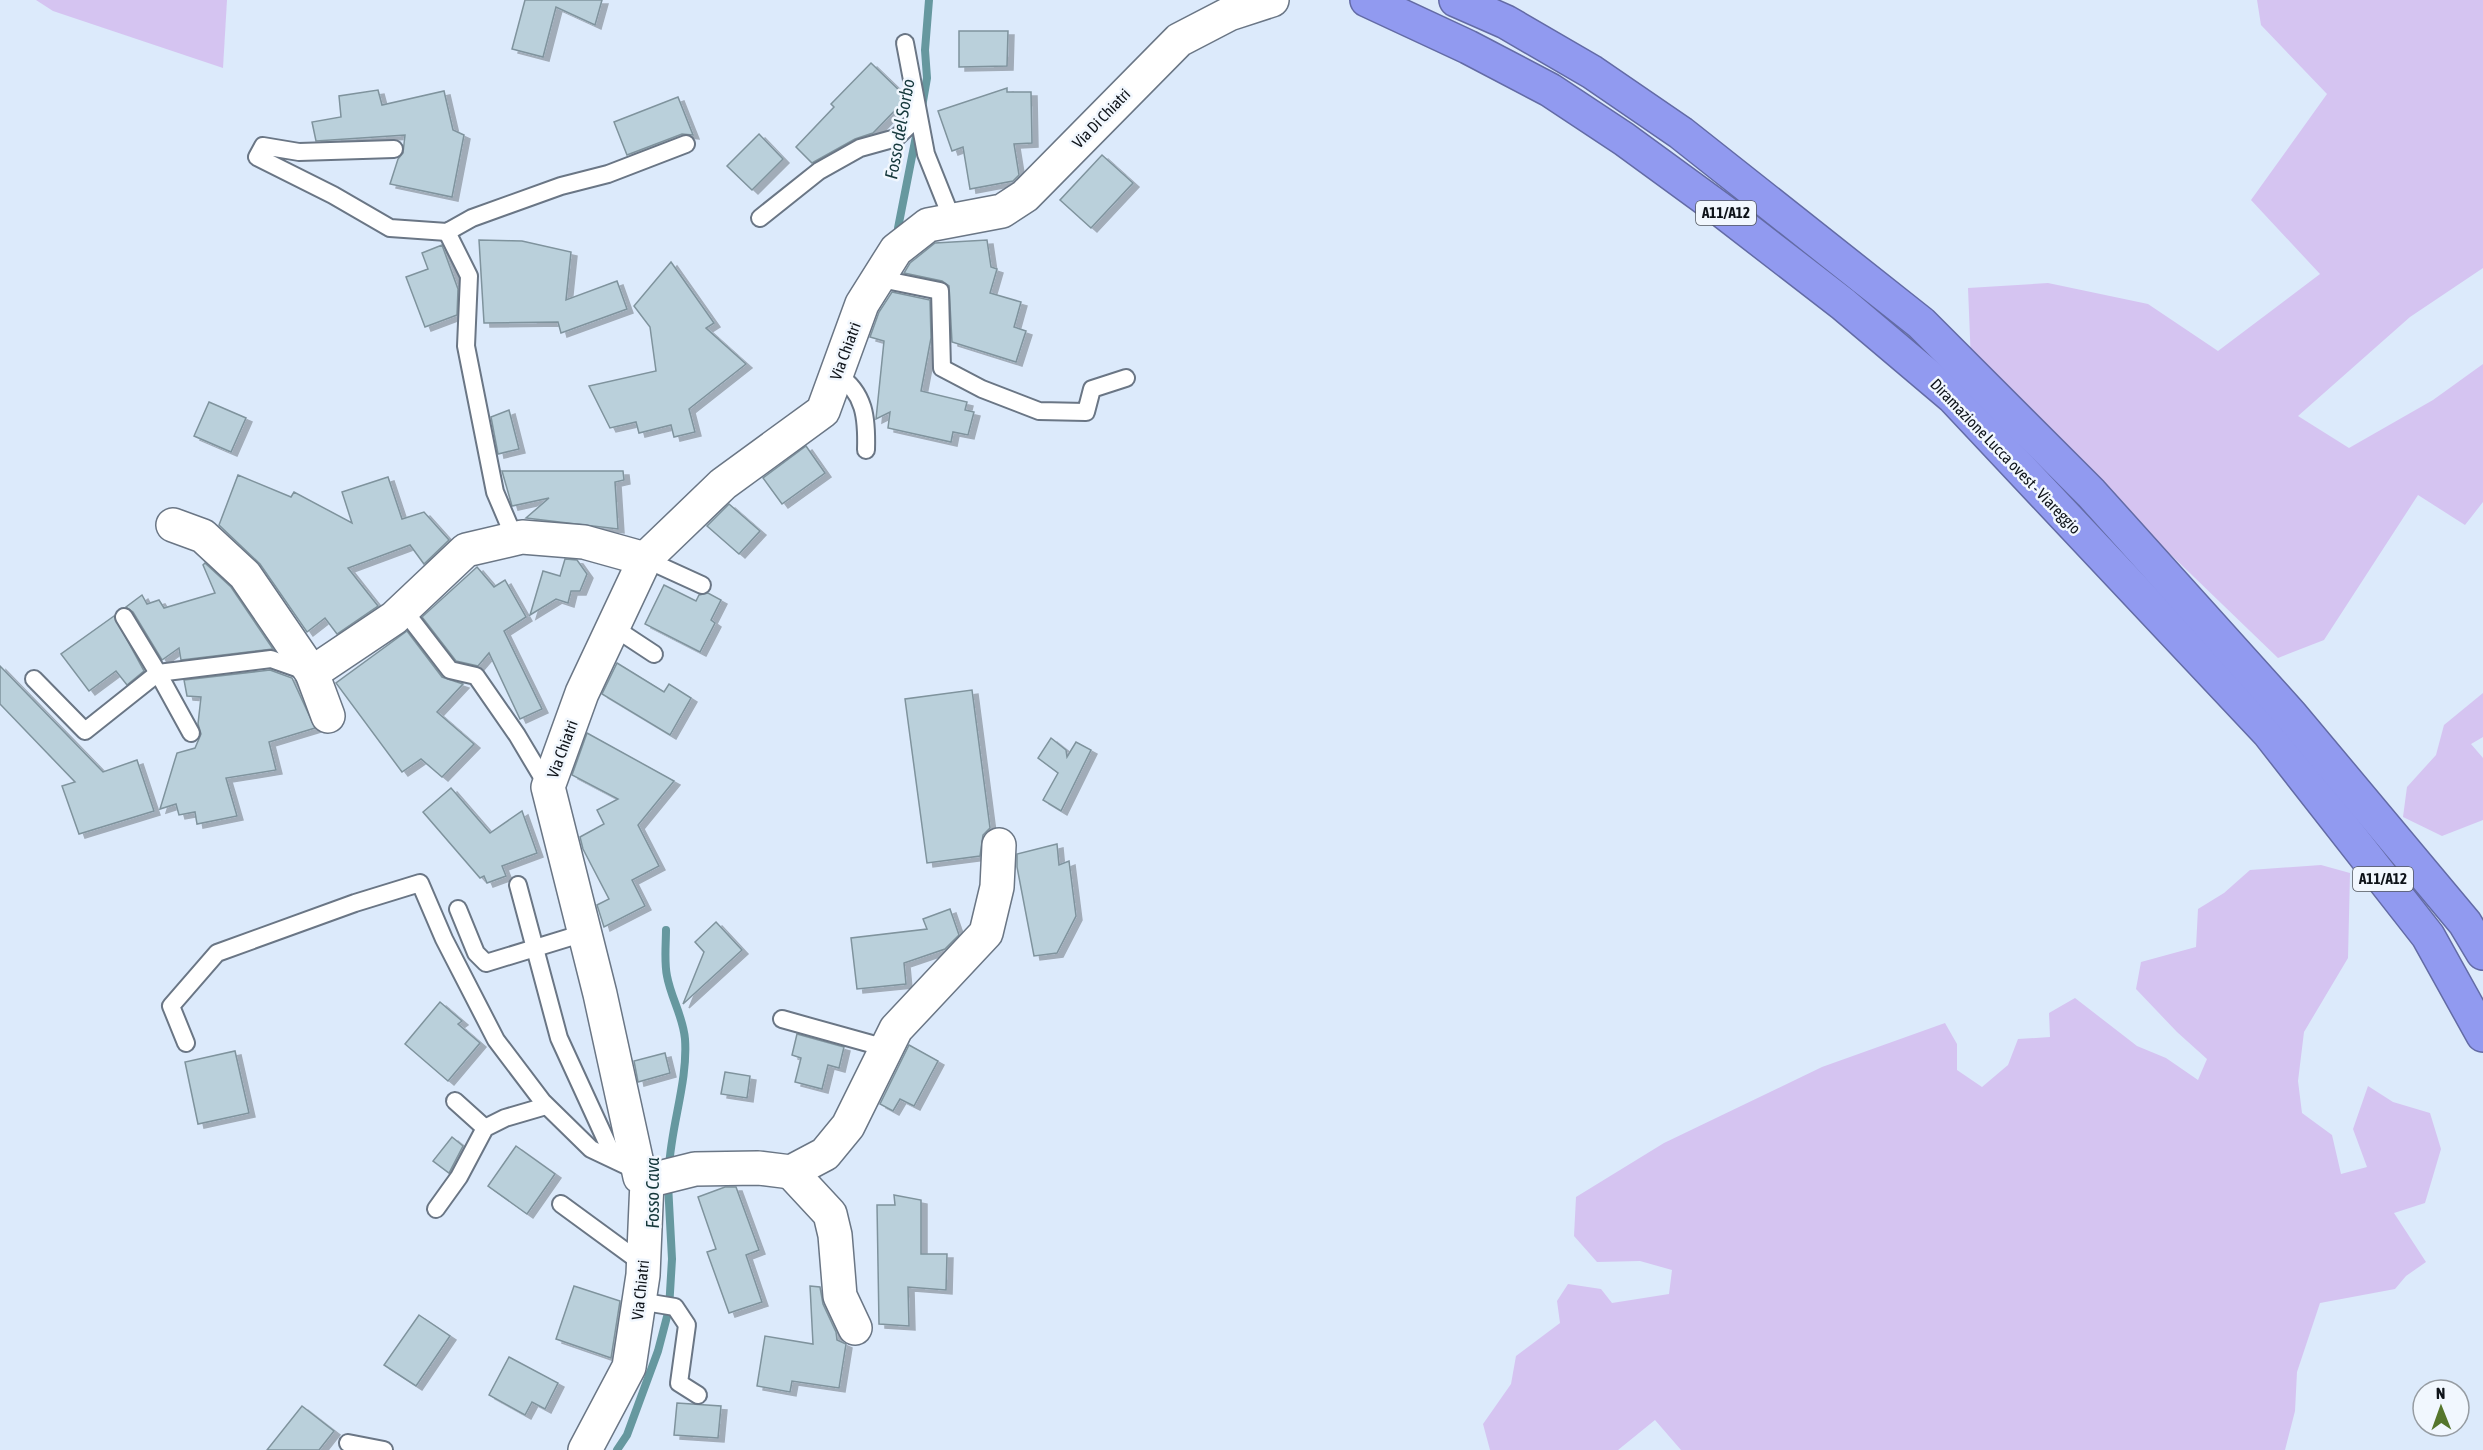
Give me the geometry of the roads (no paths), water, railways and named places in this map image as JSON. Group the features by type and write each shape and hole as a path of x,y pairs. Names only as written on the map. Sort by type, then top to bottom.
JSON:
{"highway":[{"name":"Diramazione Lucca ovest - Viareggio","path":"1367,0 1468,47 1550,90 1688,185 1834,297 1953,397 2039,489 2280,724 2465,923 2483,953"},
{"name":"Diramazione Lucca ovest - Viareggio","path":"1455,0 1506,22 1592,72 1681,133 1920,323 2065,468 2280,724 2428,936 2483,1035"}],"street":[{"name":"Via Di Chiatri","path":"940,222 1002,211 1026,196 1179,40 1229,14 1272,0"},
{"name":"Via Chiatri","path":"585,1450 629,1367 648,1303 643,1264 643,1176 548,787 582,693 645,559 723,484 824,411 862,304 876,278 896,250 940,222"},
{"path":"172,525 203,536 245,575 312,673 328,716"},
{"path":"312,673 403,609 466,550 515,539 584,542 645,559"},
{"path":"643,1176 695,1169 758,1167 791,1172 825,1154 848,1126 896,1029 986,933 997,887 999,845"},
{"path":"791,1172 831,1214 836,1235 840,1296 855,1328"}],"lane":[{"path":"906,43 918,120 940,222"},
{"path":"760,218 819,171 860,148 896,138 918,120"},
{"path":"394,149 299,152 263,146 257,158 333,195 390,228 447,232 472,218 561,186 608,174 686,144"},
{"path":"447,232 470,276 466,346 495,492 515,539"},
{"path":"876,278 940,291 942,368 982,389 1039,411 1086,412 1092,389 1126,378"},
{"path":"837,374 851,383 867,416 866,450"},
{"path":"645,559 702,585"},
{"path":"403,609 450,670 476,676 517,735 548,787"},
{"path":"124,617 191,734"},
{"path":"613,627 654,654"},
{"path":"34,680 85,731 158,673 271,659 312,673"},
{"path":"186,1043 171,1006 196,981 218,953 355,903 420,884 444,939 496,1040 546,1106 591,1149 643,1176"},
{"path":"518,885 537,948 559,1038 609,1147 643,1176"},
{"path":"458,909 476,953 486,963 584,933"},
{"path":"782,1019 886,1048"},
{"path":"455,1101 485,1128"},
{"path":"436,1209 459,1177 485,1128 505,1118 546,1106"},
{"path":"561,1204 643,1264"},
{"path":"648,1303 675,1307 687,1324 679,1383 698,1395"},
{"path":"348,1443 384,1450"}],"waterway":[{"name":"Fosso del Sorbo","path":"922,107 927,78 925,50 929,0"},
{"name":"Fosso del Sorbo","path":"898,228 917,131"},
{"name":"Fosso Cava","path":"666,930 666,971 685,1039 684,1071 669,1168"},
{"name":"Fosso Cava","path":"617,1450 627,1435 658,1351 669,1309 672,1259 668,1184"}]}
